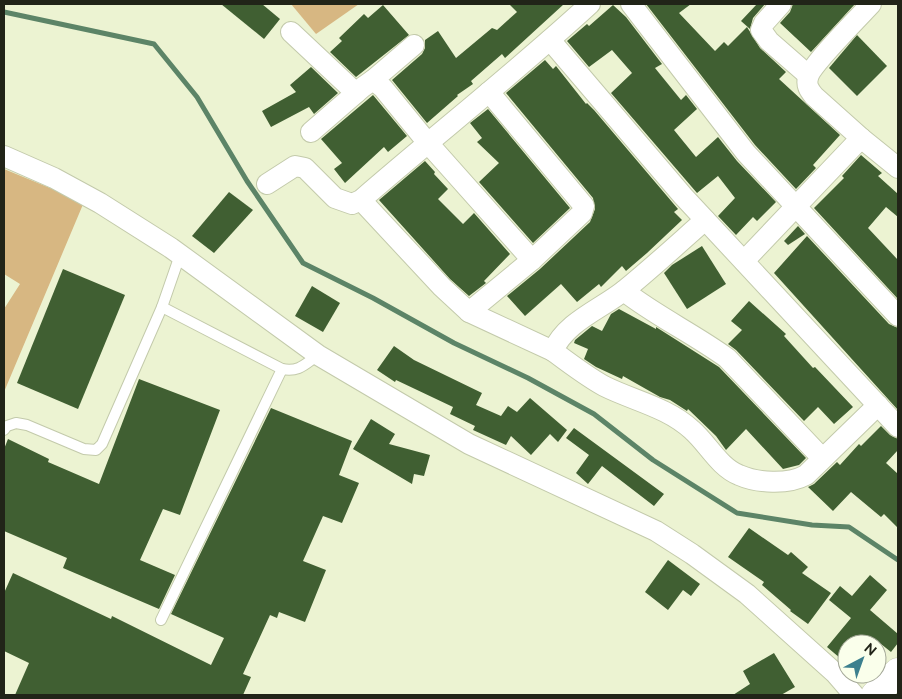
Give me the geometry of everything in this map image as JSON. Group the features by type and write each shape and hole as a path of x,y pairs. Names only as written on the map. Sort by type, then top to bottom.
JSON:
{"highway":[{"path":"875,695 898,672"}],"street":[{"path":"268,184 295,166 300,166 305,168 335,198 352,204 361,200 590,4"},
{"path":"631,4 746,153 898,316"},
{"path":"781,4 764,23 761,30 769,42 808,75"},
{"path":"861,7 814,66 808,75 808,86 814,96 898,168"},
{"path":"291,32 356,93"},
{"path":"550,40 705,220 898,427"},
{"path":"311,132 414,45"},
{"path":"373,80 383,88 427,142 532,260"},
{"path":"469,312 532,260 582,213 584,206 488,92"},
{"path":"744,261 861,138"},
{"path":"4,156 54,178 100,203 180,254 318,355 469,444 656,531 692,554 747,594 829,667 854,695"},
{"path":"361,200 442,287 469,312 553,351 569,364 604,386 664,410 693,431 727,468 737,475 746,478 778,481 797,480 806,475 878,405"},
{"path":"553,351 562,334 602,304 624,291 705,220"},
{"path":"624,291 642,305 711,346 726,358 822,458"}],"lane":[{"path":"4,430 7,426 16,423 84,449 96,450 102,444 162,307 180,254"},
{"path":"162,307 282,369 299,369 318,355"},
{"path":"162,620 282,369"}],"shaded area":[{"path":"291,4 359,4 316,34"},
{"path":"4,169 84,202 4,392 4,309 20,284 4,274"}],"building":[{"path":"221,4 262,4 280,19 264,39"},
{"path":"509,4 564,4 505,58 502,54 471,81 473,84 457,95 427,123 392,80 422,54 425,48 425,40 438,31 456,58 492,28 497,30 517,12"},
{"path":"646,4 691,4 679,13 715,51 724,42 728,46 747,27 760,48 786,72 779,79 840,135 813,165 816,168 796,189 755,145"},
{"path":"757,4 765,4 753,18 750,29 741,21"},
{"path":"793,4 855,4 811,52 780,23 790,12"},
{"path":"383,5 409,35 356,77 330,52 342,41 339,38 364,14 368,18"},
{"path":"613,5 626,17 662,64 655,68 681,100 686,95 697,109 674,130 696,157 718,137 737,161 776,202 757,221 753,217 736,235 718,216 735,198 718,176 697,193 611,93 632,73 612,50 589,67 567,41 587,24 589,26"},
{"path":"857,35 887,66 857,96 829,68"},
{"path":"545,60 553,69 556,66 586,104 594,110 678,209 674,212 682,220 626,271 622,266 601,287 599,284 577,302 561,284 525,316 507,296 540,269 590,222 595,209 593,198 506,93"},
{"path":"311,67 338,93 314,114 309,107 271,127 262,111 296,92 290,85"},
{"path":"373,95 407,136 388,152 384,147 345,183 334,169 342,163 321,139"},
{"path":"488,109 570,208 533,243 479,182 499,163 477,142 482,138 470,123"},
{"path":"861,155 882,173 878,176 898,194 898,217 886,207 868,228 898,260 898,299 814,208 844,178 842,176"},
{"path":"425,161 448,189 438,199 463,224 474,213 510,254 484,281 486,283 469,296 450,279 379,200"},
{"path":"229,192 253,210 214,253 192,236"},
{"path":"798,226 805,234 788,245 784,241"},
{"path":"807,236 889,324 898,328 898,410 774,273"},
{"path":"702,246 726,284 687,309 664,273 672,265"},
{"path":"63,269 125,295 78,409 17,383"},
{"path":"312,286 340,303 323,332 295,316"},
{"path":"749,301 786,334 784,336 813,368 815,367 853,407 834,424 818,407 804,421 728,344 742,330 731,321"},
{"path":"619,309 656,329 656,327 719,367 806,458 799,465 783,469 746,429 726,450 716,436 688,409 687,411 623,376 622,379 584,359 588,349 574,343 575,340 592,326 602,331 611,314"},
{"path":"394,346 414,360 482,393 476,405 501,416 508,406 517,412 530,398 567,430 558,442 550,434 531,455 511,436 506,445 473,430 475,426 450,414 453,407 396,380 395,382 377,370"},
{"path":"139,379 220,410 180,515 163,509 140,560 175,575 159,609 63,568 67,558 4,531 4,449 8,439 49,459 48,462 99,484"},
{"path":"271,408 352,441 339,475 359,483 342,523 323,516 303,561 326,570 305,622 279,612 277,618 270,615 243,674 251,677 243,695 15,695 29,663 4,651 4,593 13,573 111,619 112,616 211,665 224,638 171,614"},
{"path":"371,419 395,434 389,444 430,455 424,476 414,474 412,484 353,449"},
{"path":"881,426 890,435 898,439 898,450 886,463 898,474 898,528 884,514 881,517 851,492 833,511 808,487 814,484 837,462 840,465 859,444 861,446"},
{"path":"574,428 664,494 654,506 602,466 588,484 576,473 589,455 566,438"},
{"path":"749,528 788,555 791,552 808,567 802,573 831,593 808,624 790,611 762,585 764,582 728,557"},
{"path":"668,560 700,584 691,596 683,590 668,610 645,592"},
{"path":"870,575 887,590 870,610 898,634 898,643 891,652 887,649 887,634 838,634 851,618 829,600 840,586 852,596"},
{"path":"837,635 837,656 827,647"},
{"path":"774,653 795,687 781,695 733,695 750,684 743,671"}],"waterway":[{"path":"4,12 154,44 197,97 247,181 303,263 373,298 454,343 528,378 594,414 653,460 737,513 812,525 849,527 898,560"}]}
